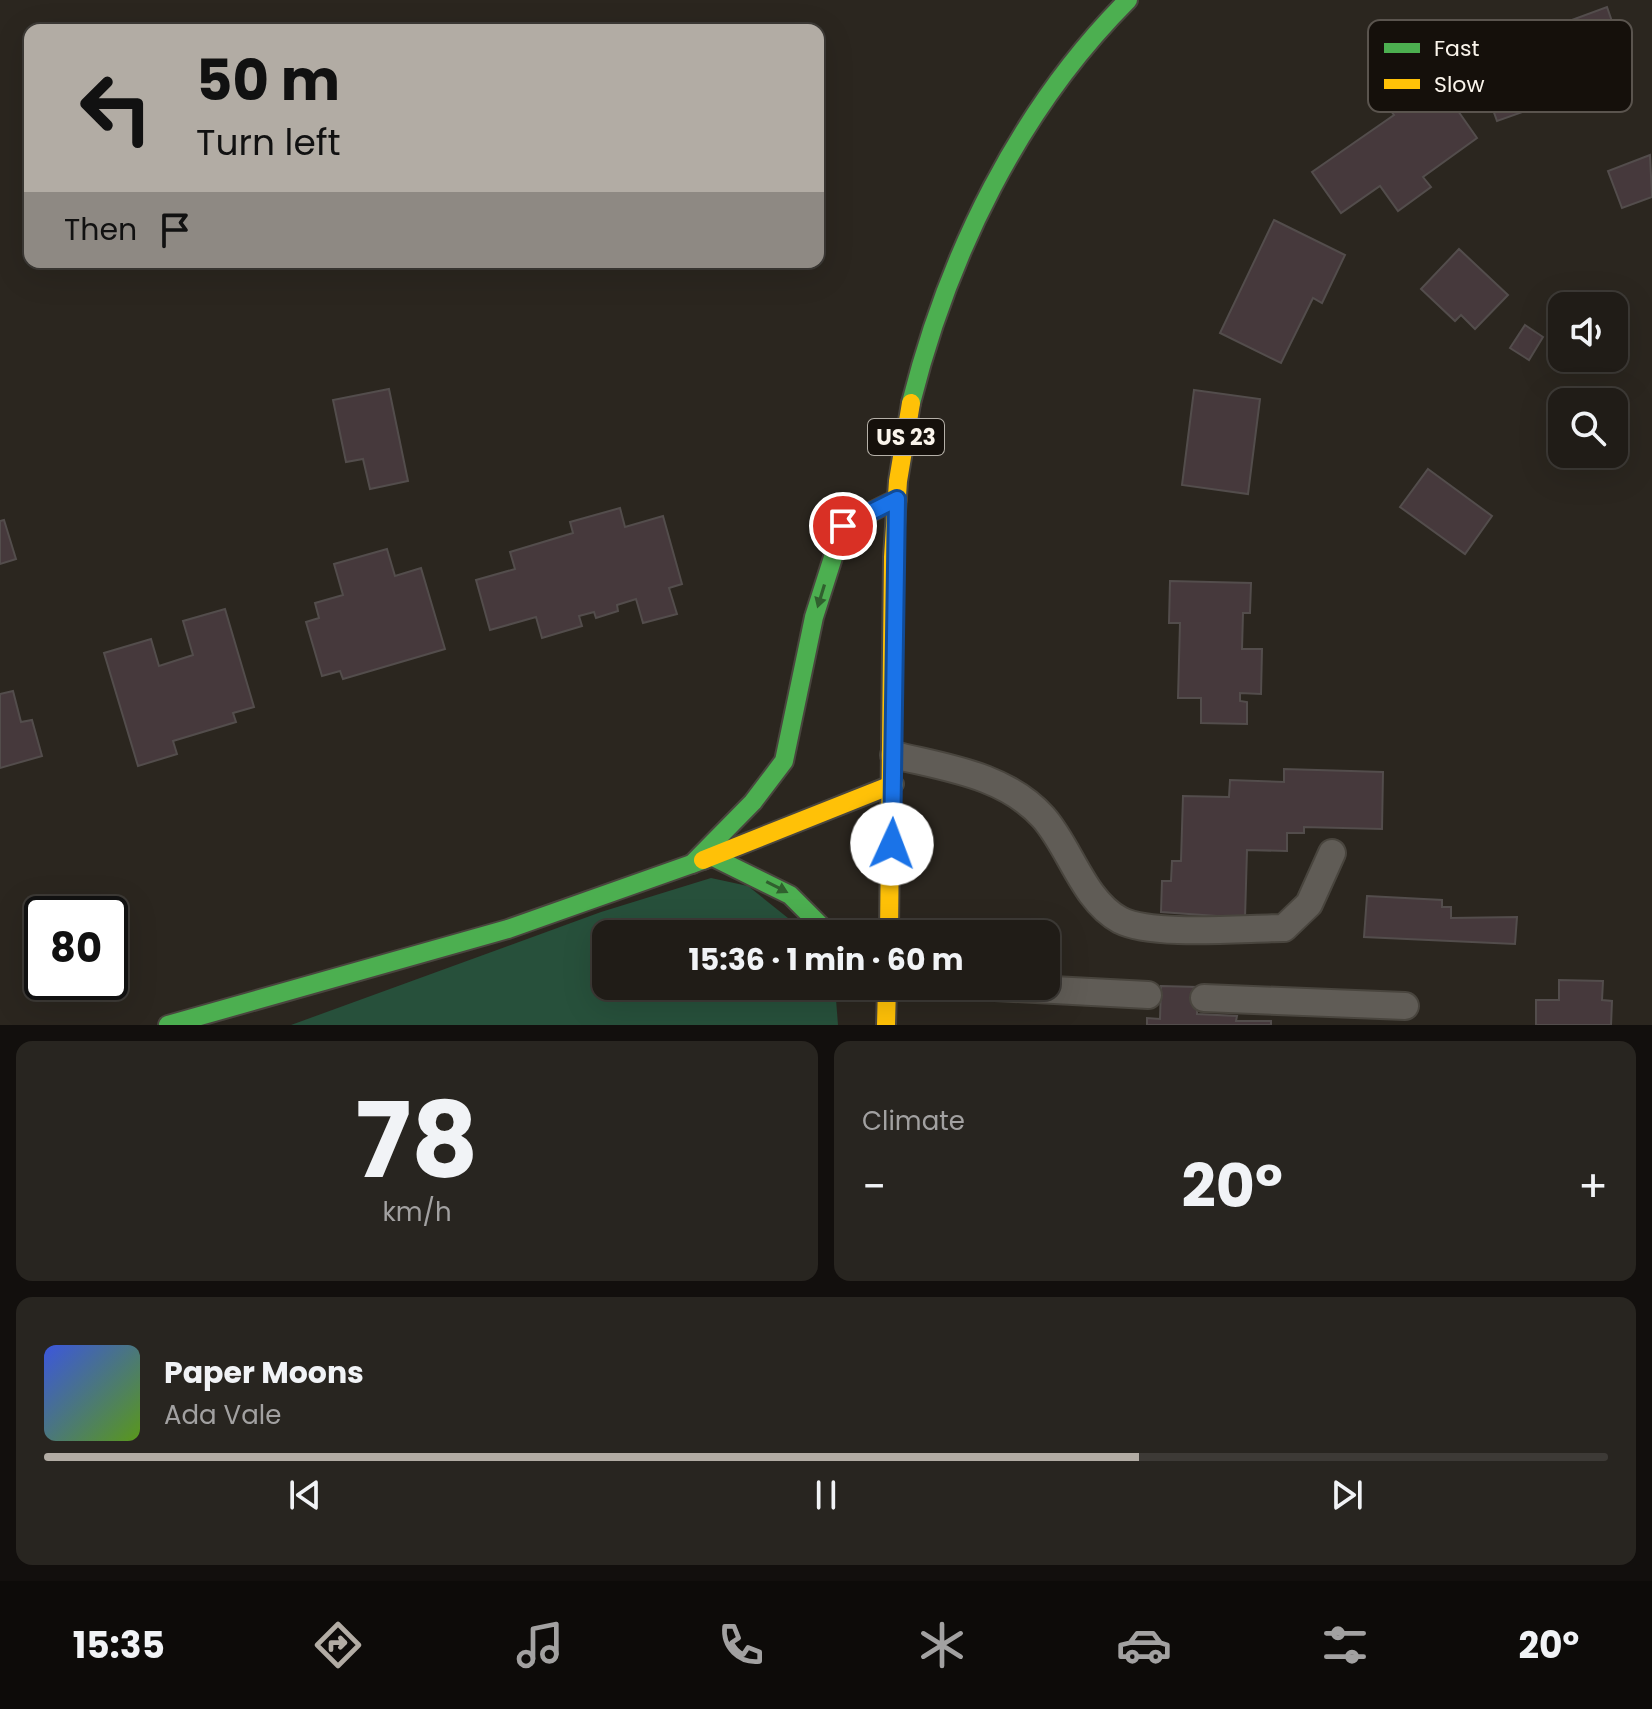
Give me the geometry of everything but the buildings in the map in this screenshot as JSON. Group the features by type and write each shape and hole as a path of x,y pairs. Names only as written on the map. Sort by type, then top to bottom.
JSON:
{"main road":[{"name":"US 23","path":"889,920 894,784 893,589 897,499 910,409 930,333 993,185 1034,115 1075,59 1128,0"},
{"path":"692,864 753,802 784,761 814,617 843,526 897,499"},
{"path":"168,1025 508,929 713,857 894,784"},
{"path":"713,857 784,889 800,900 817,920"}],"lane":[{"path":"894,755 1001,783 1043,817 1097,899 1120,920 1160,928 1284,928 1309,904 1332,853"},
{"path":"1060,990 1148,995"},
{"path":"1204,998 1405,1006"}],"green space":[{"path":"711,878 748,886 790,920 592,920 592,1000 836,1000 838,1025 291,1025 601,912"}],"traffic: fast":[{"path":"911,403 945,293 992,187 1053,88 1128,0"},
{"path":"692,864 753,802 784,761 814,617 843,526 897,499"},
{"path":"713,857 790,895 815,920"},
{"path":"168,1025 508,929 703,860"}],"traffic: slow":[{"path":"889,920 893,557 898,481 911,403"},
{"path":"703,860 894,784"},
{"path":"886,1025 887,1000"}],"route":[{"path":"843,526 897,499 893,589 892,844"}]}
